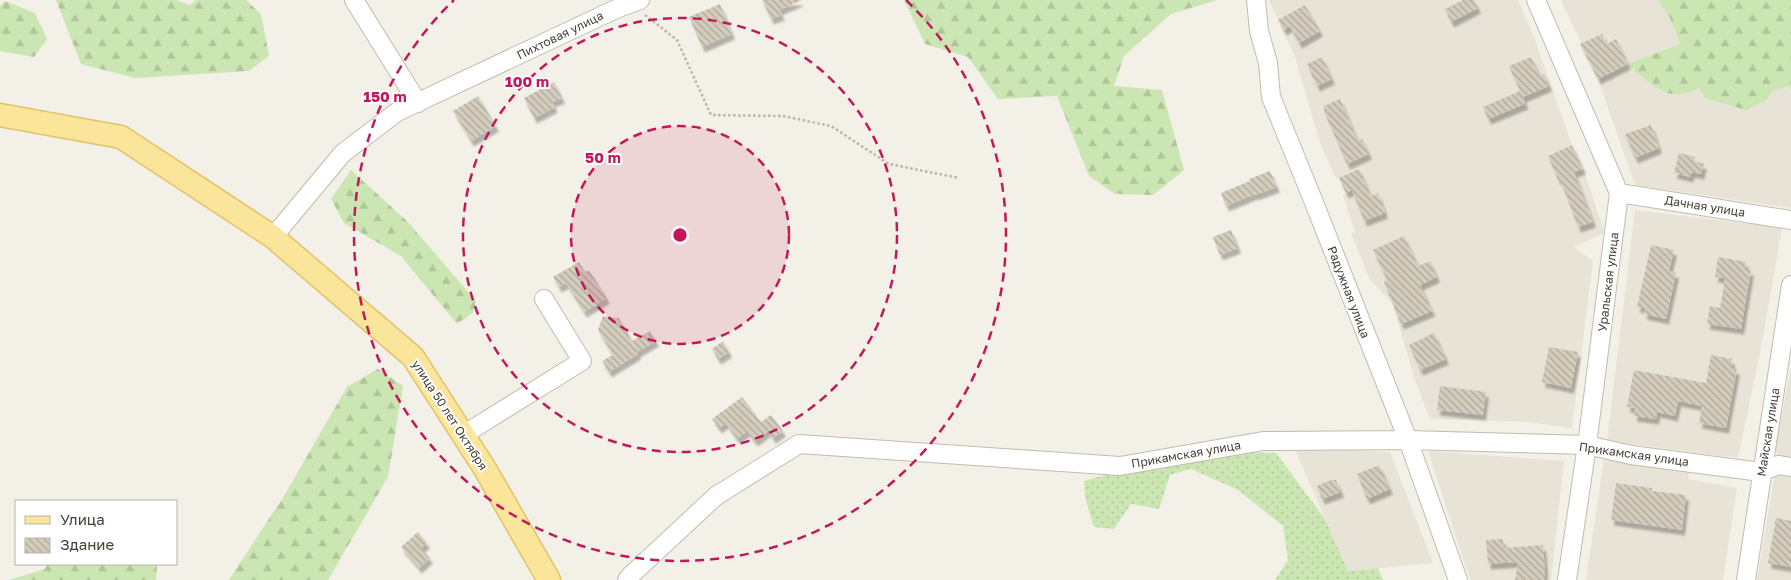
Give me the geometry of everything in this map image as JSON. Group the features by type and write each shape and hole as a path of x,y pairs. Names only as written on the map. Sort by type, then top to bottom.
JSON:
{"main road":[{"name":"улица 50 лет Октября","path":"0,115 120,137 273,237 413,357 463,435 549,580"}],"street":[{"path":"354,0 418,103"},
{"name":"Радужная улица","path":"1256,0 1258,32 1268,63 1271,97 1408,440 1458,580"},
{"path":"1536,0 1619,193"},
{"name":"Пихтовая улица","path":"273,237 343,153 397,112 634,1"},
{"name":"Дачная улица","path":"1619,193 1791,220"},
{"name":"Уральская улица","path":"1567,580 1587,445 1619,193"},
{"name":"Майская улица","path":"1746,580 1791,285"},
{"path":"463,435 582,361 544,299"},
{"name":"Прикамская улица","path":"627,580 716,496 799,444 1120,466 1263,441 1408,440 1587,445 1631,455 1761,472 1778,465 1791,467"}],"path":[{"path":"634,1 677,40 711,115 783,116 832,126 889,164 958,178"}],"shaded area":[{"path":"1269,0 1518,0 1534,37 1605,233 1573,247 1593,261 1572,428 1527,422 1430,419 1414,378 1393,304 1370,280 1351,233 1355,232 1343,195 1346,193 1339,178 1336,178 1320,143 1295,57"},
{"path":"1561,0 1658,0 1669,16 1680,45 1629,64 1680,95 1700,88 1766,100 1773,91 1789,86 1791,91 1791,208 1635,185 1598,79"},
{"path":"1635,210 1782,228 1761,348 1738,458 1607,441"},
{"path":"1791,365 1791,457 1780,456 1774,451"},
{"path":"1294,447 1390,452 1433,563 1348,571"},
{"path":"1428,451 1564,461 1551,580 1471,580"},
{"path":"1604,459 1690,471 1688,479 1737,488 1723,580 1586,580"},
{"path":"1775,473 1791,475 1791,580 1757,580"}],"green space":[{"path":"56,0 176,0 190,5 196,0 246,0 261,14 269,56 249,71 135,78 81,64"},
{"path":"904,0 1217,0 1171,14 1124,56 1114,86 1162,90 1184,170 1153,195 1115,194 1089,176 1057,96 998,99 968,57 925,44"},
{"path":"1658,0 1791,0 1791,91 1789,86 1773,91 1766,100 1746,110 1705,98 1700,88 1684,94 1674,94 1652,85 1628,64 1680,44 1669,16"},
{"path":"5,1 35,13 47,39 34,57 0,51 0,6"},
{"path":"351,170 408,222 476,301 473,313 457,324 401,256 344,223 331,199"},
{"path":"378,369 403,386 388,477 328,580 229,580 284,496 347,387"},
{"path":"1243,452 1276,453 1325,519 1348,571 1378,568 1383,580 1275,580 1288,560 1283,526 1238,490 1191,469 1170,475 1159,509 1131,504 1114,529 1094,527 1085,497 1084,481 1102,476"},
{"path":"47,565 157,565 156,580 9,580 45,569"}],"building":[{"path":"762,0 802,0 779,10 782,15 771,19"},
{"path":"1463,0 1474,0 1478,8 1451,22 1445,9"},
{"path":"720,4 732,34 702,47 689,17"},
{"path":"1305,5 1320,31 1299,43 1290,26 1284,30 1278,20"},
{"path":"1602,34 1607,44 1616,39 1628,64 1598,79 1580,44"},
{"path":"1322,57 1332,79 1317,86 1307,64"},
{"path":"1531,57 1540,76 1544,74 1549,86 1523,97 1525,104 1488,119 1483,107 1520,91 1509,66"},
{"path":"554,82 562,98 552,102 555,107 534,118 524,98"},
{"path":"478,96 496,126 471,141 453,111"},
{"path":"1340,99 1358,141 1362,139 1369,154 1347,164 1324,111 1324,106"},
{"path":"1651,125 1659,148 1635,158 1625,134"},
{"path":"1572,145 1583,169 1574,172 1593,222 1578,227 1560,179 1558,180 1548,156"},
{"path":"1679,153 1695,157 1694,161 1704,164 1701,174 1692,172 1690,177 1674,173"},
{"path":"1359,169 1371,196 1378,193 1385,213 1364,221 1352,190 1346,193 1339,178"},
{"path":"1270,171 1277,187 1226,206 1221,193"},
{"path":"1231,230 1238,248 1220,255 1213,237"},
{"path":"1404,236 1418,266 1430,261 1437,277 1420,285 1432,311 1401,324 1384,282 1387,280 1373,250"},
{"path":"1651,245 1674,250 1669,271 1676,273 1666,319 1644,314 1645,308 1637,307"},
{"path":"1718,257 1746,262 1745,270 1751,270 1741,329 1707,324 1710,306 1720,308 1725,278 1715,277"},
{"path":"579,262 585,272 589,270 607,298 584,312 566,283 559,287 553,277"},
{"path":"603,316 619,318 632,341 650,331 656,341 609,372 602,361 613,355 598,330"},
{"path":"1434,333 1446,359 1420,370 1409,345"},
{"path":"723,341 729,352 718,359 712,349"},
{"path":"1549,347 1578,352 1571,388 1542,382"},
{"path":"1711,355 1732,359 1731,368 1737,369 1726,428 1699,423 1702,406 1678,401 1675,416 1657,412 1656,419 1634,416 1635,408 1627,407 1634,370 1706,383"},
{"path":"1440,386 1486,392 1483,415 1437,410"},
{"path":"742,397 761,422 771,415 783,431 773,438 768,431 755,441 747,431 737,439 726,423 719,428 712,419"},
{"path":"1379,465 1390,489 1367,499 1357,474"},
{"path":"1331,480 1336,480 1341,492 1322,499 1317,486"},
{"path":"1616,483 1652,488 1652,491 1686,495 1682,530 1611,520"},
{"path":"1776,518 1791,521 1791,567 1768,563"},
{"path":"418,532 427,543 421,548 430,558 419,568 401,547"},
{"path":"1503,539 1504,548 1543,545 1544,580 1515,580 1518,562 1488,564 1486,540"}]}
